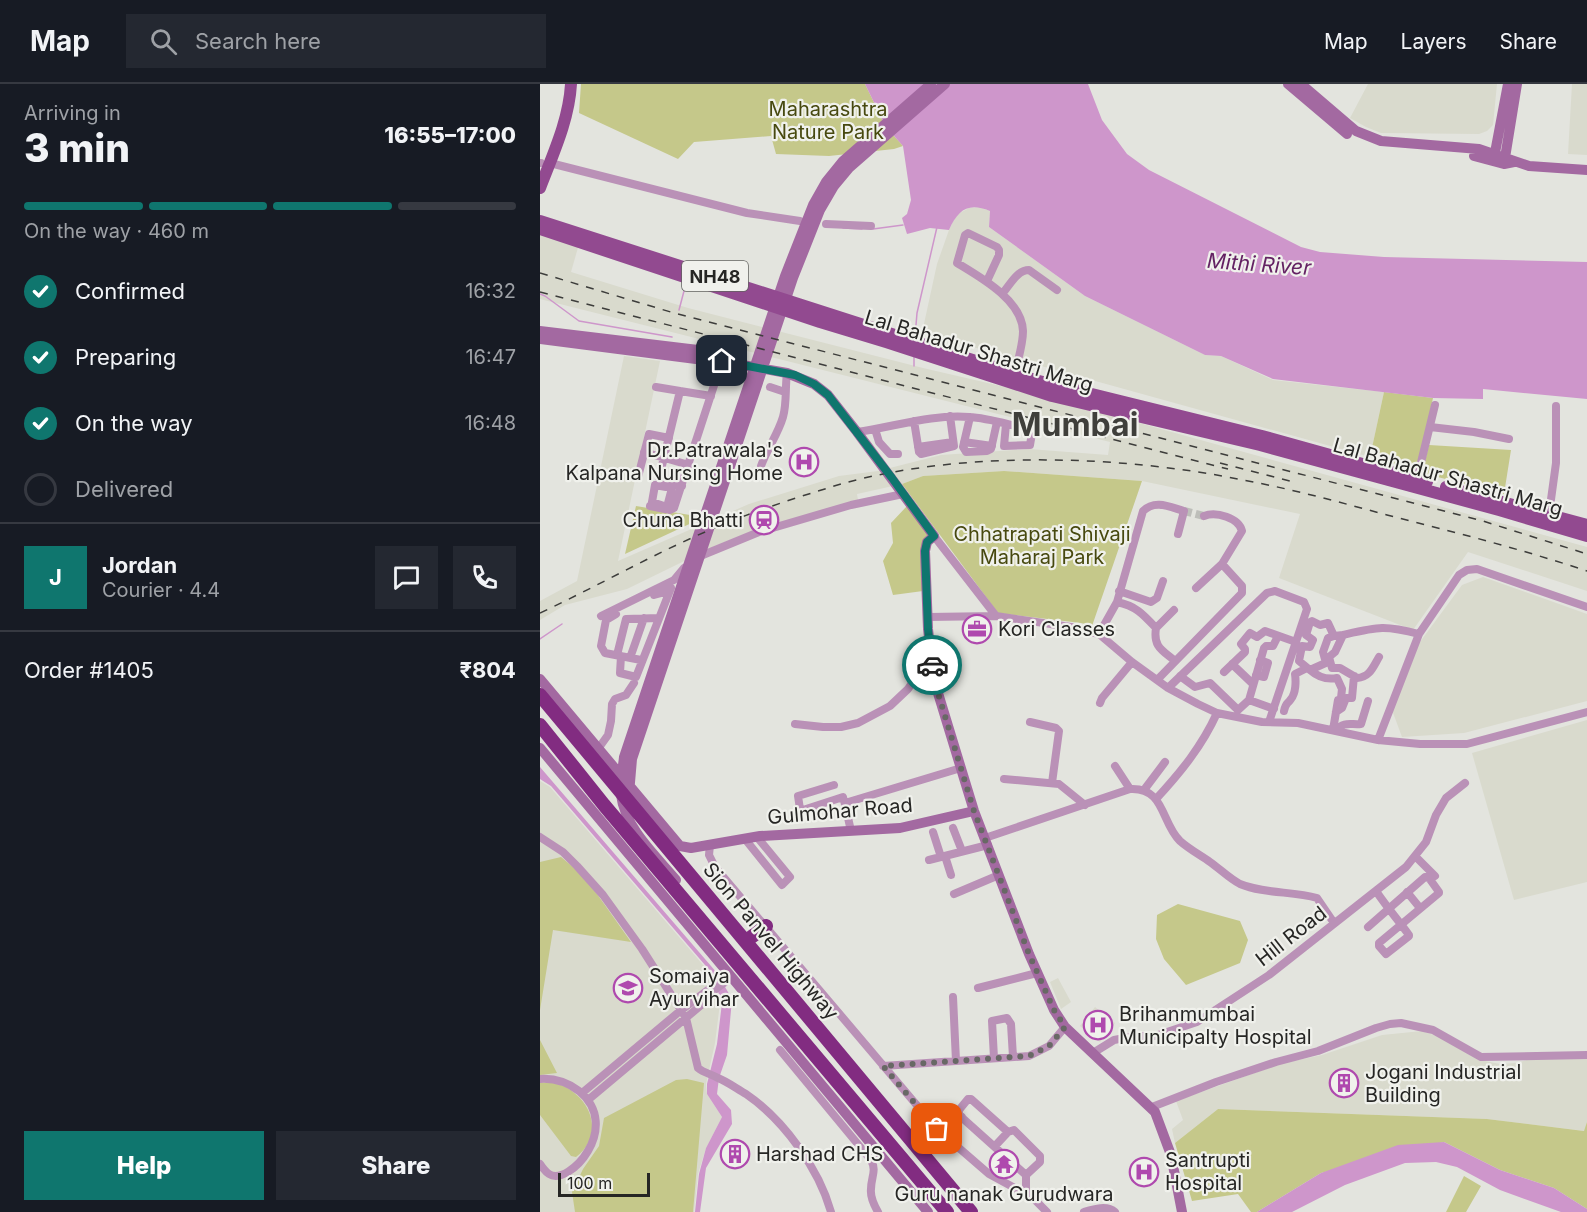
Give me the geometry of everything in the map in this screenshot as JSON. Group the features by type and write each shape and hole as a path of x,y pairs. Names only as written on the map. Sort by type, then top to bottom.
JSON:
{"highway":[{"name":"Sion Panvel Highway","path":"540,694 971,1212"},
{"name":"Sion Panvel Highway","path":"540,725 599,809 750,989 836,1080 947,1212"},
{"path":"746,940 766,926"}],"main road":[{"path":"540,188 543,164 560,110 563,84"},
{"path":"543,164 564,122 569,105 571,84"},
{"path":"850,1067 811,1030 639,836 628,816 621,795 624,757 785,276 813,205 826,182 843,162 931,84"},
{"path":"836,1080 806,1035 645,831 635,813 629,794 632,759 793,278 820,210 834,186 849,168 945,84"},
{"path":"1288,84 1337,126 1364,142 1378,147 1480,156 1529,166 1587,170"},
{"path":"1301,84 1343,122 1369,137 1381,141 1479,149 1502,160"},
{"path":"1502,160 1508,84"},
{"path":"1502,160 1517,84"},
{"name":"Lal Bahadur Shastri Marg","path":"540,221 580,238 941,355 1052,396 1123,414 1261,440"},
{"name":"Lal Bahadur Shastri Marg","path":"540,230 580,238"},
{"path":"540,331 641,348 698,350 709,359 787,372 806,379 828,395 934,536 927,542 925,551 933,672 974,811 1037,973 1054,1010 1065,1027 1152,1107 1171,1155 1182,1212"},
{"path":"540,339 583,340"},
{"name":"Lal Bahadur Shastri Marg","path":"984,370 1015,373 1261,440 1457,494 1587,536"},
{"path":"1115,401 1123,414"},
{"name":"Lal Bahadur Shastri Marg","path":"1395,477 1417,479 1457,494 1549,514 1587,525"},
{"path":"540,680 598,749"},
{"path":"540,748 599,809 729,979 750,989 928,1212"},
{"name":"Gulmohar Road","path":"598,749 680,846 691,848 745,839 760,840 900,828 974,811"}],"street":[{"path":"543,164 747,213 800,221"},
{"path":"826,224 871,226"},
{"path":"987,281 999,250 972,233 968,233 965,235 957,263 987,281 1002,294 1022,323 1022,343 1015,373"},
{"path":"1002,294 1020,271 1025,269 1057,290"},
{"path":"650,506 672,510 678,488 689,465 722,361"},
{"path":"761,466 766,449 783,417 787,372"},
{"path":"656,387 711,396"},
{"path":"770,387 785,392"},
{"path":"656,474 669,438 680,391"},
{"path":"1417,479 1435,405"},
{"path":"1549,514 1556,463 1556,406"},
{"path":"857,432 950,416 970,417 1002,423 993,446 987,451 963,450 968,442 970,417"},
{"path":"914,421 921,454 939,447 952,448 950,416"},
{"path":"1430,427 1509,439"},
{"path":"875,429 879,442 890,454 898,454"},
{"path":"638,477 650,433 669,438"},
{"path":"968,442 993,446"},
{"path":"644,452 689,465"},
{"path":"662,457 660,480 678,488"},
{"path":"601,616 674,580 688,561 759,532 851,505 903,494"},
{"path":"1100,634 1117,602 1143,511 1149,505 1157,504 1184,511 1178,534"},
{"path":"1196,588 1222,564 1242,531 1241,525 1236,521 1214,513 1204,516"},
{"path":"934,536 996,616"},
{"path":"1158,679 1242,593 1242,586 1222,564"},
{"path":"1378,740 1419,634 1459,575 1467,570 1477,569 1587,607"},
{"path":"626,619 620,673 635,678 674,580"},
{"path":"1119,591 1150,602 1157,598 1163,581"},
{"path":"641,660 605,653 601,646 606,620 656,594 669,591"},
{"path":"1168,688 1271,591 1275,591 1306,604 1307,609 1269,722"},
{"path":"1117,602 1132,605 1156,628"},
{"path":"1174,610 1156,628 1155,638 1156,644 1175,661"},
{"path":"612,615 626,619 659,618"},
{"path":"928,617 996,616 1071,627 1100,634 1132,662 1168,688 1217,712 1269,722 1298,723 1378,740 1420,744 1467,744 1587,712"},
{"path":"623,656 644,618"},
{"path":"1337,678 1327,679 1317,675 1299,659 1302,646 1310,647 1313,640 1306,635 1311,621 1320,625 1328,623 1339,635"},
{"path":"1334,730 1336,712 1342,708 1343,699 1342,689 1323,652 1328,638 1378,627 1389,627 1419,634"},
{"path":"1224,672 1245,652 1242,642 1250,633 1257,637 1266,631 1296,642"},
{"path":"1329,664 1330,655 1335,652 1339,635"},
{"path":"1180,676 1195,687 1210,683 1238,710 1249,700 1264,648 1274,646 1278,636"},
{"path":"1284,711 1286,703 1291,700 1296,684 1296,674 1329,664 1358,678 1365,676 1379,657"},
{"path":"1100,703 1132,662"},
{"path":"1232,664 1253,684"},
{"path":"795,724 832,727 858,723 890,706 908,690 912,683 933,672"},
{"path":"1343,699 1352,698 1354,676"},
{"path":"598,749 608,735 612,704 615,699 626,695 634,683"},
{"path":"1249,700 1274,709"},
{"path":"1334,730 1340,725 1361,724 1368,701"},
{"path":"1156,799 1198,750 1217,712"},
{"path":"1030,722 1056,728 1059,731 1052,783"},
{"path":"1144,789 1165,762"},
{"path":"1115,766 1130,789"},
{"path":"834,785 798,796 800,809 961,768"},
{"path":"1004,779 1059,784 1085,805"},
{"name":"Hill Road","path":"1093,1053 1114,1040 1135,1036 1155,1036 1197,1022 1269,975 1406,867 1426,842 1436,815 1446,798 1465,783"},
{"path":"929,860 962,851 1130,789 1144,789 1156,799 1165,813 1171,830 1183,844 1240,884 1317,898 1334,923"},
{"path":"841,798 851,831"},
{"path":"953,828 962,851"},
{"path":"933,832 951,875"},
{"path":"540,837 563,852 603,895 642,949 686,1018 698,1068 749,1096 769,1114 814,1169 825,1191 831,1212"},
{"path":"745,839 782,885 790,878 760,840 754,850"},
{"path":"710,845 709,855 713,864 943,1135 989,1174 1026,1194 1047,1212"},
{"path":"1427,849 1416,857 1435,876"},
{"path":"954,894 999,875"},
{"path":"1368,927 1388,908 1425,877 1429,878 1439,893 1401,924 1388,908 1376,891"},
{"path":"1407,892 1420,908"},
{"path":"978,988 1037,973"},
{"path":"588,1100 712,996 714,991 729,979"},
{"path":"582,1093 680,1011 708,990 714,991"},
{"path":"953,997 956,1061"},
{"path":"994,1058 992,1021 1007,1018 1011,1024 1013,1056"},
{"path":"1152,1107 1226,1078 1318,1052 1390,1024 1401,1023 1433,1030 1481,1057 1587,1055"},
{"path":"883,1066 1029,1056 1049,1046 1065,1027"},
{"path":"780,1050 871,1160 875,1168 871,1189 878,1212"},
{"path":"540,1080 549,1078 568,1083 582,1093 595,1113 597,1123 595,1137 587,1154 565,1174 557,1176 549,1174 540,1164"},
{"path":"1008,1132 972,1099 968,1099 958,1110 958,1115 1026,1176"},
{"path":"943,1135 962,1117"},
{"path":"995,1146 1010,1130 1014,1130 1040,1156 1040,1162 1026,1176 1026,1194"},
{"path":"1084,1212 1097,1208 1111,1209 1115,1212"}],"shaded area":[{"path":"1368,84 1497,84 1493,125 1487,131 1479,134 1381,133 1350,118"},
{"path":"1572,84 1587,84 1587,155 1568,154"},
{"path":"980,207 990,211 989,227 1085,296 1205,355 1221,356 1273,380 1384,392 1370,457 922,333 937,264 949,230 956,215 969,208"},
{"path":"540,231 579,244 571,272 688,308 1027,392 1587,547 1587,591 1468,552 1413,630 1279,578 1300,514 1142,481 1004,471 923,476 902,484 857,494 858,500 757,529 715,546 627,589 565,605 540,620 540,601 577,581 624,356 660,361 618,561 749,504 839,476 878,471 941,455 1029,449 1108,455 1110,442 540,299"},
{"path":"1483,577 1587,614 1587,701 1464,733 1402,737 1392,710 1417,646 1462,585"},
{"path":"1587,720 1587,882 1514,900 1472,753"},
{"name":"Somaiya Ayurvihar","path":"540,781 550,787 710,973 720,1003 715,1043 706,1084 707,1094 722,1117 706,1148 698,1174 694,1212 540,1212"},
{"path":"1058,978 1071,1002 1061,1009 1050,982"},
{"name":"Brihanmumbai Municipalty Hospital","path":"1095,1007 1115,1023 1100,1042 1080,1026"},
{"path":"1422,1031 1446,1039 1480,1060 1500,1064 1516,1063 1538,1057 1587,1059 1585,1131 1487,1119 1218,1109 1175,1143 1172,1129 1183,1120 1176,1101 1280,1064 1322,1055 1382,1035"}],"green space":[{"name":"Maharashtra Nature Park","path":"581,84 865,84 886,127 903,146 829,156 776,154 771,136 694,142 678,159 579,113"},
{"path":"1384,392 1433,398 1417,470 1370,457"},
{"path":"1429,445 1511,450 1504,494 1422,473"},
{"name":"Chhatrapati Shivaji Maharaj Park","path":"1004,471 1142,481 1092,626 998,613 902,484 923,476"},
{"path":"636,506 690,515 698,520 625,554"},
{"path":"907,506 931,535 923,591 893,595 883,561 893,543 891,523"},
{"path":"561,857 585,877 631,942 553,930 540,1010 540,862"},
{"path":"1178,904 1240,921 1248,940 1240,963 1186,985 1164,959 1156,939 1157,915"},
{"path":"540,1040 557,1073 540,1075"},
{"path":"687,1079 704,1083 693,1212 575,1212 572,1192 583,1169 599,1146 604,1118 676,1080"},
{"path":"551,1082 575,1093 589,1113 592,1124 591,1136 586,1147 576,1157 571,1156 540,1115 540,1083"},
{"path":"1218,1109 1487,1119 1584,1131 1587,1122 1587,1209 1554,1188 1500,1170 1444,1142 1321,1173 1257,1212 1251,1212 1238,1194 1192,1201 1175,1143"},
{"path":"1464,1176 1481,1186 1466,1212 1446,1212"}],"water":[{"name":"Mithi River","path":"865,84 1088,84 1102,120 1127,154 1149,170 1301,247 1320,252 1384,257 1587,262 1587,399 1483,389 1483,399 1433,398 1273,379 1221,356 1205,355 1085,296 989,227 990,211 976,207 970,208 956,217 949,230 930,228 907,234 902,218 907,214 911,200 903,146 886,127"},
{"path":"540,767 717,973 732,999 727,1055 719,1078 717,1094 731,1110 732,1124 706,1168 700,1212 695,1212 699,1174 706,1148 722,1117 707,1094 722,1003 711,972 551,786 540,779"},
{"path":"1444,1142 1500,1170 1554,1188 1587,1209 1587,1212 1561,1212 1500,1190 1457,1167 1436,1162 1405,1163 1345,1185 1292,1212 1257,1212 1321,1173 1398,1145"}],"waterway":[{"path":"873,229 903,225"},
{"path":"915,337 917,313 937,227"},
{"path":"843,228 862,229"},
{"path":"679,310 684,291"},
{"path":"540,294 579,321 672,337"},
{"path":"914,357 914,366"},
{"path":"540,639 562,624"}],"tunnel":[{"path":"1184,511 1204,516"}],"railway":[{"path":"540,273 674,313 1483,521 1587,554"},
{"path":"540,292 1228,469"},
{"path":"540,613 690,539 728,522 776,505 841,484 888,473 989,461 1094,461 1146,465 1243,480 1279,487 1462,534 1587,571"},
{"path":"1220,463 1290,481"}],"way so far":[{"path":"932,665 934,680 974,811 1029,954 1054,1010 1065,1027 1049,1046 1029,1056 883,1066 937,1129"}],"place":[{"name":"Dr.Patrawala's Kalpana Nursing Home","path":"804,462"},
{"name":"Chuna Bhatti","path":"764,520"},
{"name":"Kori Classes","path":"977,629"},
{"name":"Somaiya Ayurvihar","path":"628,988"},
{"name":"Brihanmumbai Municipalty Hospital","path":"1098,1025"},
{"name":"Jogani Industrial Building","path":"1344,1083"},
{"name":"Harshad CHS","path":"735,1154"},
{"name":"Guru nanak Gurudwara","path":"1004,1164"},
{"name":"Santrupti Hospital","path":"1144,1172"}],"district":[{"name":"Mumbai","path":"1075,424"}],"route":[{"path":"722,361 795,375 806,379 828,395 934,536 927,542 925,551 932,665"}]}
